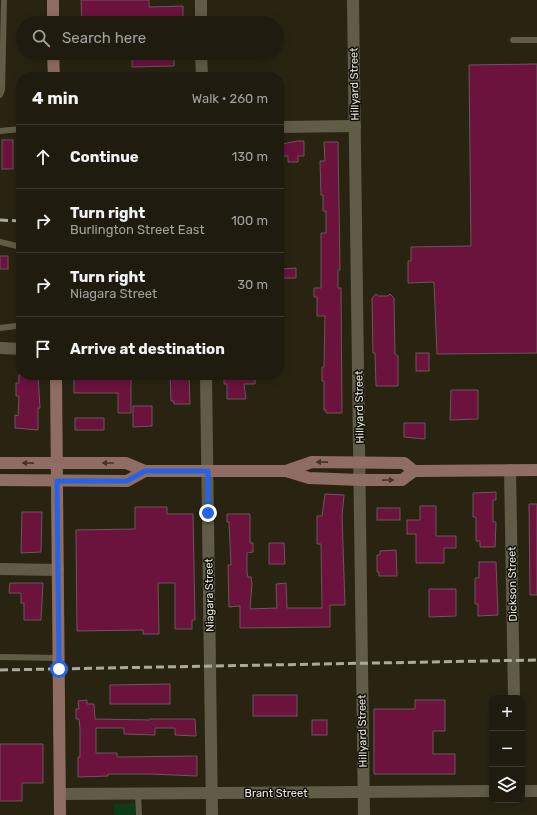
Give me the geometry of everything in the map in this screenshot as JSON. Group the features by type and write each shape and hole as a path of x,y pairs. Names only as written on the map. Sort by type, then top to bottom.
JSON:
{"main road":[{"path":"53,0 53,16"},
{"path":"54,60 54,72"},
{"path":"56,380 60,815"},
{"path":"0,462 57,464 126,463 145,471 286,471 309,478 360,480 402,480 414,471 537,470"},
{"path":"286,471 312,462 404,463 414,471"},
{"path":"0,480 127,481 145,471"}],"street":[{"path":"201,0 201,16"},
{"name":"Hillyard Street","path":"353,0 364,815"},
{"path":"201,60 202,72"},
{"path":"284,127 355,126"},
{"path":"0,348 16,349"},
{"name":"Niagara Street","path":"206,380 212,815"},
{"name":"Dickson Street","path":"510,470 514,695"},
{"path":"0,569 58,570"},
{"name":"Brant Street","path":"60,794 489,791"},
{"path":"525,791 537,791"}],"lane":[{"path":"0,95 2,90 4,0"},
{"path":"514,40 537,40"},
{"path":"0,131 16,130"},
{"path":"0,242 16,246"},
{"path":"0,328 16,326"},
{"path":"0,658 59,658"},
{"path":"138,793 139,815"}],"green space":[{"path":"135,803 135,815 114,815 114,804"}],"building":[{"path":"81,0 149,0 149,7 183,6 183,16 82,16"},
{"path":"132,60 174,60 174,66 132,67"},
{"path":"537,64 537,353 437,354 434,282 408,283 408,261 411,261 411,247 471,246 469,65"},
{"path":"2,140 13,140 13,169 2,169"},
{"path":"304,141 304,156 298,156 298,162 288,162 288,156 284,156 284,144"},
{"path":"324,142 338,142 340,270 338,270 338,288 341,288 342,413 326,413 326,410 324,410 324,381 322,381 322,367 324,367 325,316 317,316 317,297 314,297 314,288 321,288 321,233 326,233 326,211 323,211 323,195 321,195 320,161 325,161"},
{"path":"0,256 8,256 8,269 0,269"},
{"path":"296,268 296,278 284,278 284,269"},
{"path":"376,294 378,296 388,296 390,294 394,298 395,354 398,356 398,386 376,386 375,353 373,353 372,298"},
{"path":"416,353 429,353 429,371 416,371"},
{"path":"19,380 38,380 40,408 38,408 38,430 15,428 15,415 18,416 19,396 16,396 16,383 19,383"},
{"path":"74,380 131,380 131,413 118,413 118,393 74,393"},
{"path":"170,380 189,380 190,404 174,404 174,401 171,401"},
{"path":"224,380 255,380 255,384 244,384 246,399 227,399 227,384 224,384"},
{"path":"451,390 478,390 478,419 450,420"},
{"path":"133,406 152,406 152,426 133,427"},
{"path":"75,418 104,418 104,430 75,430"},
{"path":"404,423 425,423 425,439 404,437"},
{"path":"496,492 496,500 493,500 493,522 496,522 495,547 480,547 480,541 476,541 476,517 473,517 473,493"},
{"path":"325,494 344,495 342,516 345,605 330,605 330,627 240,628 240,606 229,607 228,565 231,565 229,522 227,522 227,514 250,514 250,543 253,543 253,552 247,553 247,573 248,577 251,577 252,584 250,609 277,608 276,584 286,583 287,608 322,608 321,544 317,544 317,516 322,516"},
{"path":"529,504 537,504 537,595 530,595"},
{"path":"420,506 436,506 436,536 456,536 456,548 444,548 444,563 416,563 416,534 407,534 407,520 420,520"},
{"path":"135,507 167,507 167,514 193,514 195,620 192,620 192,629 175,629 175,583 158,583 159,634 143,634 143,630 77,631 76,530 135,529"},
{"path":"377,508 400,508 400,520 377,520"},
{"path":"22,512 42,512 41,552 21,553"},
{"path":"269,543 284,543 285,564 269,564"},
{"path":"396,550 397,576 379,576 379,572 377,572 377,555 380,555 380,551"},
{"path":"479,562 496,562 498,615 478,616 478,604 475,604 475,578 479,578"},
{"path":"10,583 43,583 41,620 24,620 24,603 21,603 21,593 9,593"},
{"path":"429,589 456,589 456,616 429,617"},
{"path":"170,684 170,704 110,704 110,685"},
{"path":"253,695 297,695 297,716 253,716"},
{"path":"87,700 87,704 94,704 95,719 195,719 196,736 175,735 175,728 155,728 155,735 124,734 124,728 96,728 96,753 117,753 117,757 197,756 197,776 108,774 108,776 78,777 80,729 79,719 76,719 76,709 79,709 78,701"},
{"path":"415,700 445,700 445,731 433,731 433,754 455,754 455,774 374,774 374,709 415,709"},
{"path":"312,720 327,720 327,735 312,735"},
{"path":"0,744 43,744 43,783 22,783 22,801 0,801"}],"railway":[{"path":"0,220 16,221"},
{"path":"0,670 537,660"}],"route":[{"path":"59,669 57,481 127,481 145,471 208,471 208,513"}]}
